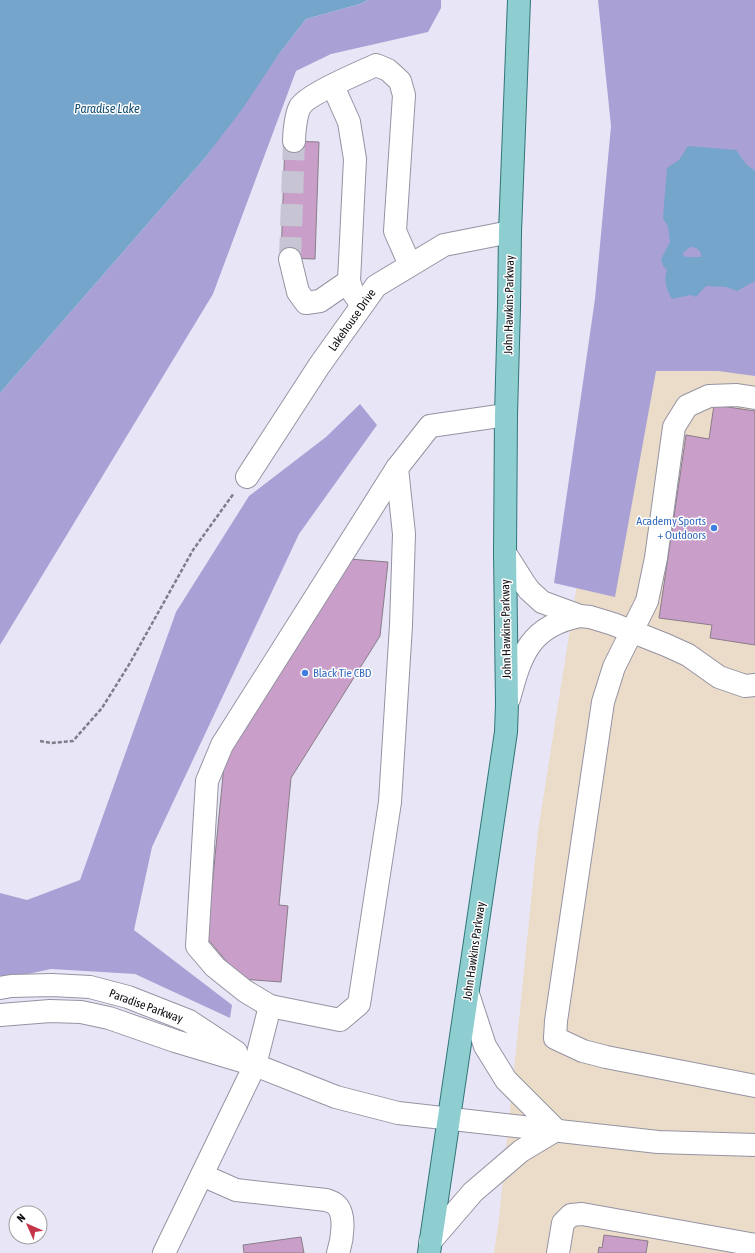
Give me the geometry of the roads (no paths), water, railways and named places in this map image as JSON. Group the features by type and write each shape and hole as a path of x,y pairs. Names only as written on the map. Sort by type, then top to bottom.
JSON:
{"main road":[{"name":"John Hawkins Parkway","path":"429,1248 506,732 506,415 510,232 519,0"}],"street":[{"path":"294,141 294,132 300,107 310,97 376,65 388,70 400,81 404,95 395,231 410,265"},
{"path":"334,86 349,122 355,159 349,281 352,291 362,305"},
{"name":"Lakehouse Drive","path":"247,477 319,366 376,286 444,245 510,232"},
{"path":"290,259 298,292 306,303 320,301 349,281"},
{"path":"755,398 737,395 709,396 687,406 674,427 653,572 647,601 614,667 603,702 556,1021 556,1038 583,1051 606,1057 755,1086"},
{"path":"397,468 404,534 401,625 390,802 359,1004 340,1020 270,1006 245,991 215,966 197,946 207,781 222,746 397,468 430,426 506,415"},
{"path":"505,553 524,583 542,602 580,616 601,620 688,655 718,677 745,686 755,685"},
{"path":"507,704 521,661 529,646 537,636 548,627 558,622 580,616"},
{"name":"Paradise Parkway","path":"0,988 11,986 52,985 90,987 128,997 189,1021 255,1065"},
{"path":"429,1248 473,1192 521,1151 556,1130 506,1080 485,1046 468,994"},
{"path":"164,1253 255,1065 270,1006"},
{"name":"Paradise Parkway","path":"0,1015 50,1011 81,1012 109,1018 175,1041 255,1065 336,1097 398,1113 658,1142 755,1145"},
{"path":"202,1175 236,1190 326,1200 336,1204 342,1215 342,1241 338,1253"},
{"path":"558,1253 563,1223 571,1215 582,1214 755,1245"}],"water":[{"name":"Paradise Lake","path":"0,0 368,0 360,4 306,19 279,54 243,108 204,159 0,393"},
{"path":"688,146 736,150 746,164 755,171 755,281 737,291 726,287 706,286 696,297 691,295 672,299 666,285 667,270 663,266 661,259 670,242 668,227 663,218 667,168 679,160","holes":["692,247 697,248 701,257 686,257 683,255 683,253"]}],"tunnel":[{"path":"290,259 294,141"}],"place":[{"name":"Academy Sports + Outdoors","path":"714,528"},
{"name":"Black Tie CBD","path":"305,673"}]}
